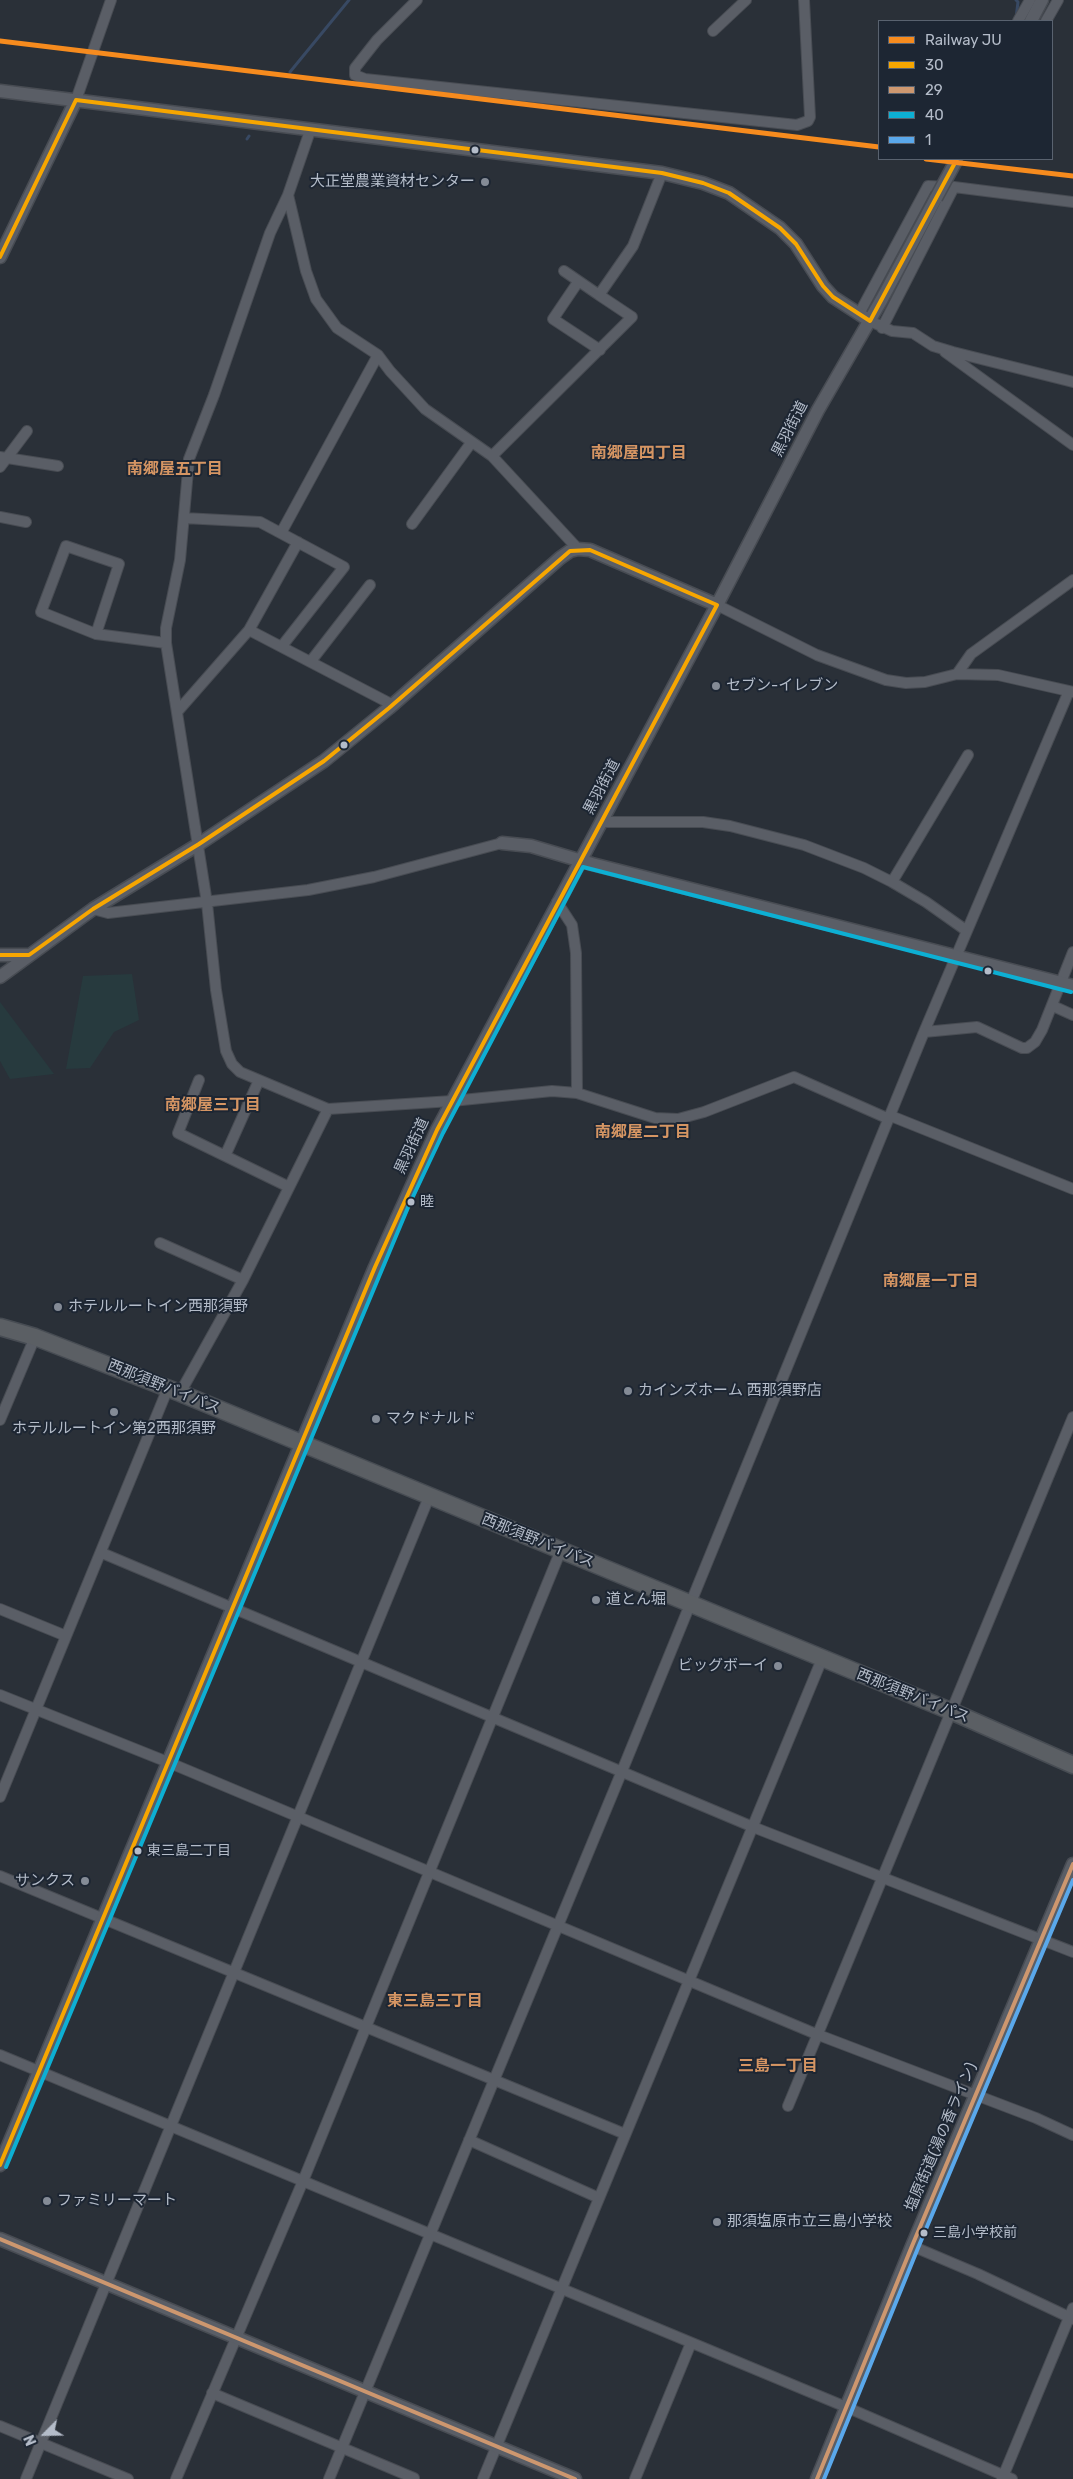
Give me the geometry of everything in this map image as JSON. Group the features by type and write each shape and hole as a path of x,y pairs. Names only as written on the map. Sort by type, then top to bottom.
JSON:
{"highway":[{"name":"西那須野バイパス","path":"0,1327 35,1337 174,1391 953,1712 1073,1765"}],"street":[{"path":"0,257 76,100 111,0"},
{"path":"417,0 377,40 355,68 355,75 375,80 797,125 808,121 810,117 804,0"},
{"path":"713,30 746,0"},
{"path":"1019,20 1030,0"},
{"path":"1032,20 1042,0"},
{"path":"1047,20 1058,0"},
{"path":"0,91 310,131 662,173 720,190 751,206 791,239 823,286 833,297 882,328 913,333 942,349 1073,382"},
{"path":"310,131 288,196 270,232 238,331 189,459 180,560 166,628 166,643 208,903 216,990 226,1051 240,1072 328,1109 452,1101 552,1091 577,1092 655,1118 678,1119 704,1112 794,1077 1073,1189"},
{"name":"黒羽街道","path":"0,2165 170,1763 374,1267 452,1101 717,605 865,318 956,160"},
{"path":"599,295 633,246 662,173"},
{"path":"865,318 928,186 954,187 1073,202"},
{"path":"882,328 954,187"},
{"path":"288,196 306,271 316,299 337,328 378,355 426,409 471,443 492,456 578,549"},
{"path":"492,456 632,317 564,271"},
{"path":"578,282 553,319 600,350"},
{"path":"942,349 952,359 1073,445"},
{"path":"281,533 378,355"},
{"path":"2,461 27,431"},
{"path":"412,524 471,443"},
{"path":"2,461 58,466"},
{"path":"0,517 26,522"},
{"path":"184,518 260,522 344,566 282,646"},
{"path":"177,712 249,630 298,542"},
{"path":"96,634 119,564 66,546 41,612 96,634 166,643"},
{"path":"0,977 93,909 199,844 324,761 393,705 560,558 578,549 590,550 717,605 817,656 886,680 906,683 925,682 957,674 1008,676 1071,691 924,1032 622,1771 329,2479"},
{"path":"957,674 971,654 1073,580"},
{"path":"311,661 370,585"},
{"path":"249,630 393,705"},
{"path":"892,882 968,755"},
{"path":"602,822 703,822 730,826 804,845 864,868 892,882 926,902 968,931"},
{"path":"93,909 108,913 308,890 374,877 502,843 522,844 1067,985"},
{"path":"557,902 572,925 576,953 577,1092"},
{"path":"924,1032 977,1027 1022,1048 1027,1048 1035,1042 1052,1006 1067,985 1073,952"},
{"path":"0,955 29,955"},
{"path":"1052,1006 1073,1016"},
{"path":"199,1080 178,1133 289,1187"},
{"path":"225,1156 259,1080"},
{"path":"0,1797 66,1636 174,1391 243,1280 328,1109"},
{"path":"160,1243 243,1280"},
{"path":"0,1420 35,1337"},
{"path":"788,2106 816,2034 953,1712 1073,1417"},
{"path":"26,2479 429,1496"},
{"path":"176,2479 303,2181 364,2027 430,1872 561,1550"},
{"path":"102,1553 753,1826 883,1879 1042,1938 1073,1952"},
{"path":"0,1609 66,1636"},
{"path":"483,2479 822,1659"},
{"path":"0,1695 170,1763 297,1818 816,2034 977,2095 1073,2134"},
{"name":"塩原街道(湯の香ライン)","path":"817,2479 912,2246 1073,1864"},
{"path":"0,1876 626,2134"},
{"path":"0,2055 846,2407 1006,2478 1072,2315 912,2246"},
{"path":"469,2140 599,2198"},
{"path":"0,2239 575,2479"},
{"path":"634,2479 690,2343"},
{"path":"212,2393 414,2478"},
{"path":"0,2426 114,2476 128,2479"}],"green space":[{"path":"132,974 139,1020 114,1032 90,1068 66,1069 83,976"},
{"path":"0,1002 54,1074 10,1079 0,1061"}],"waterway":[{"path":"290,72 349,0"},
{"path":"1016,0 1018,2 1016,18"}],"rail line":[{"name":"JU","path":"0,41 878,147"},
{"name":"JU","path":"935,160 1073,176"}],"transit line":[{"name":"30","path":"0,257 76,100 662,173 703,183 729,193 780,228 796,244 823,286 833,297 870,321 956,160"},
{"name":"30","path":"0,955 29,955 93,909 199,844 324,761 389,708 570,551 590,550 717,605 437,1130 375,1267 0,2165"},
{"name":"40","path":"6,2167 409,1205 443,1133 583,867 1071,992"},
{"name":"29","path":"817,2479 912,2246 1073,1864"},
{"name":"1","path":"824,2479 918,2248 1073,1880"},
{"name":"29","path":"0,2239 575,2479"}],"place":[{"name":"大正堂農業資材センター","path":"485,182"},
{"name":"セブン-イレブン","path":"716,686"},
{"name":"睦","path":"411,1202"},
{"name":"ホテルルートイン西那須野","path":"58,1307"},
{"name":"カインズホーム 西那須野店","path":"628,1391"},
{"name":"ホテルルートイン第2西那須野","path":"114,1412"},
{"name":"マクドナルド","path":"376,1419"},
{"name":"道とん堀","path":"596,1600"},
{"name":"ビッグボーイ","path":"778,1666"},
{"name":"東三島二丁目","path":"138,1851"},
{"name":"サンクス","path":"85,1881"},
{"name":"ファミリーマート","path":"47,2201"},
{"name":"那須塩原市立三島小学校","path":"717,2222"},
{"name":"三島小学校前","path":"924,2233"}],"district":[{"name":"南郷屋四丁目","path":"639,453"},
{"name":"南郷屋五丁目","path":"175,469"},
{"name":"南郷屋三丁目","path":"213,1105"},
{"name":"南郷屋二丁目","path":"643,1132"},
{"name":"南郷屋一丁目","path":"931,1281"},
{"name":"東三島三丁目","path":"435,2001"},
{"name":"三島一丁目","path":"778,2066"}]}
